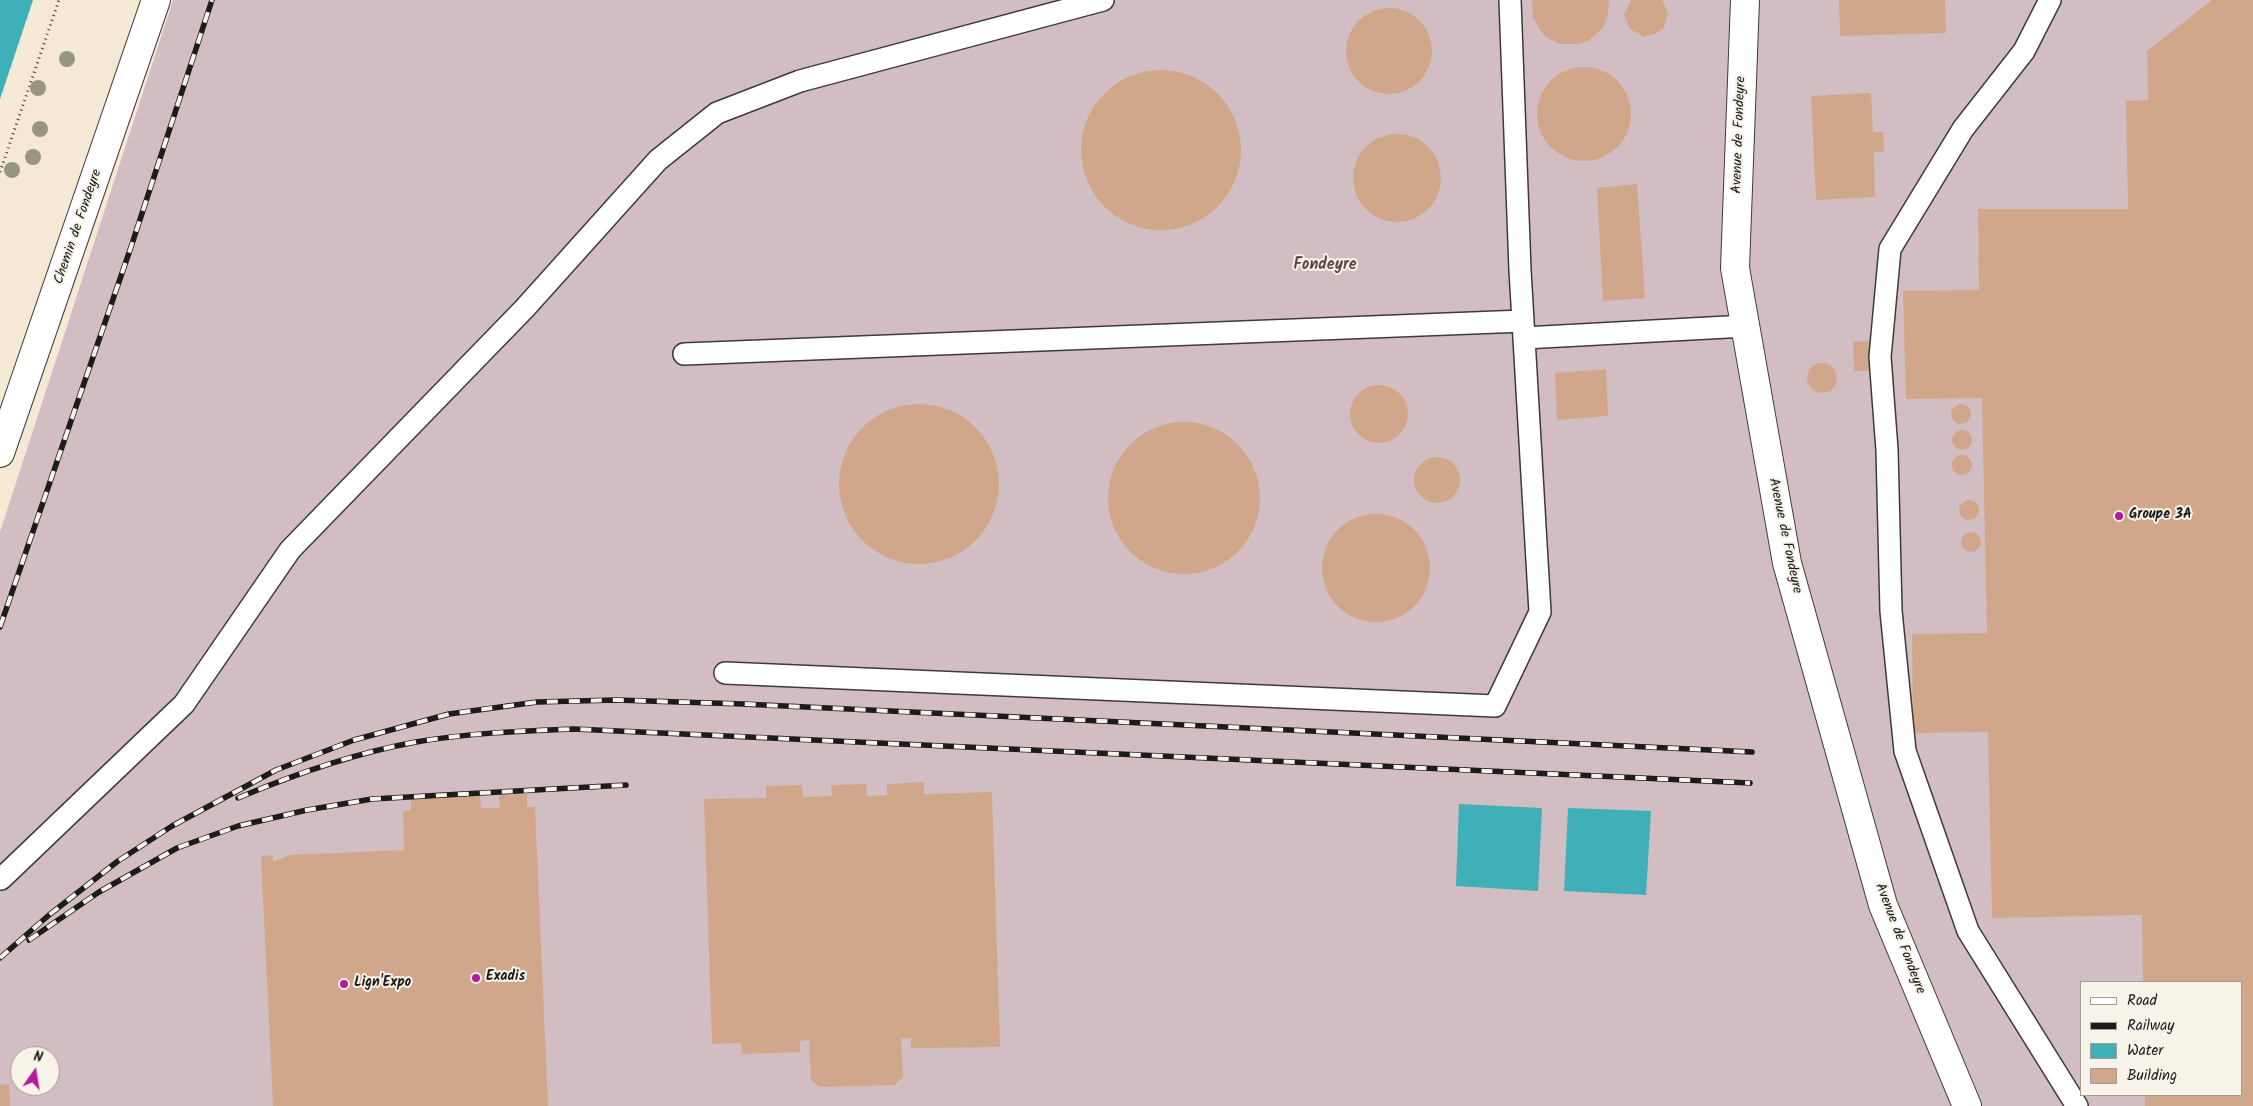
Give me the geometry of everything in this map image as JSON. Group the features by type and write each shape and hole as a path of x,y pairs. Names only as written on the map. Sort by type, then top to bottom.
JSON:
{"street":[{"name":"Chemin de Fondeyre","path":"0,453 156,0"},
{"name":"Avenue de Fondeyre","path":"1745,0 1735,268 1787,563 1883,905 1967,1106"}],"lane":[{"path":"1,879 184,704 290,550 525,308 658,160 716,113 800,81 1103,0"},
{"path":"724,673 1495,706 1540,612 1523,330 1510,0"},
{"path":"2050,0 2024,51 1963,129 1890,249 1880,358 1887,450 1891,611 1905,751 1968,931 2077,1106"},
{"path":"684,354 1523,330 1746,326"}],"path":[{"path":"0,172 59,0"}],"shaded area":[{"path":"173,0 2253,0 2253,1106 0,1106 0,532"}],"water":[{"path":"0,0 33,0 0,99"},
{"path":"1459,804 1542,808 1538,891 1456,886"},
{"path":"1568,808 1651,811 1646,895 1564,891"}],"building":[{"path":"1532,0 1609,0 1608,15 1603,28 1588,41 1579,44 1560,44 1546,37 1540,30 1533,18"},
{"path":"1631,0 1662,0 1668,13 1664,28 1655,34 1644,37 1630,29 1624,15"},
{"path":"1839,0 1945,0 1946,33 1840,36"},
{"name":"Groupe 3A","path":"2212,0 2253,0 2253,1106 2145,1106 2145,1096 2243,1096 2243,981 2143,981 2142,915 1992,918 1988,732 1913,733 1912,634 1987,633 1982,398 1906,399 1903,291 1979,290 1978,209 2128,209 2126,101 2148,100 2147,51"},
{"path":"1381,8 1397,8 1406,11 1420,20 1429,34 1432,51 1429,68 1420,82 1406,91 1397,94 1381,94 1365,87 1353,75 1346,59 1346,43 1353,27 1365,15"},
{"path":"1584,67 1602,71 1617,81 1627,96 1631,114 1627,132 1617,147 1602,157 1584,161 1566,157 1551,147 1541,132 1537,114 1541,96 1551,81 1566,71"},
{"path":"1153,70 1169,70 1199,79 1218,93 1235,119 1241,142 1241,158 1235,181 1218,207 1199,221 1184,227 1169,230 1153,230 1123,221 1099,201 1090,188 1084,173 1081,158 1081,142 1090,112 1110,88 1123,79 1138,73"},
{"path":"1871,93 1873,132 1883,132 1884,152 1874,152 1875,197 1816,200 1811,96"},
{"path":"1397,134 1414,138 1428,147 1437,161 1441,178 1437,195 1428,209 1414,218 1397,222 1380,218 1366,209 1357,195 1353,178 1357,161 1366,147 1380,138"},
{"path":"1637,184 1645,298 1603,301 1597,188"},
{"path":"1870,341 1871,371 1854,371 1853,342"},
{"path":"1822,363 1833,367 1837,378 1833,389 1822,393 1811,389 1807,378 1811,367"},
{"path":"1606,369 1608,416 1557,420 1555,373"},
{"path":"1379,385 1390,387 1403,398 1408,414 1406,425 1395,438 1379,443 1368,441 1355,430 1350,414 1352,403 1363,390"},
{"path":"919,404 949,410 970,422 981,433 993,454 999,484 993,514 981,535 970,546 949,558 919,564 889,558 868,546 857,535 845,514 839,484 845,454 857,433 868,422 889,410"},
{"path":"1957,404 1965,404 1971,410 1971,418 1965,424 1957,424 1951,418 1951,410"},
{"path":"1184,422 1199,423 1213,428 1238,444 1254,469 1259,483 1259,513 1254,527 1238,552 1213,568 1199,573 1184,574 1169,573 1155,568 1130,552 1114,527 1109,513 1108,498 1109,483 1114,469 1130,444 1155,428 1169,423"},
{"path":"1958,430 1966,430 1972,436 1972,444 1966,450 1958,450 1952,444 1952,436"},
{"path":"1958,455 1966,455 1972,461 1972,469 1966,475 1958,475 1952,469 1952,461"},
{"path":"1437,457 1450,461 1456,467 1460,480 1456,493 1450,499 1437,503 1424,499 1418,493 1414,480 1418,467 1424,461"},
{"path":"1965,500 1973,500 1979,506 1979,514 1973,520 1965,520 1959,514 1959,506"},
{"path":"1376,514 1397,518 1414,530 1426,547 1430,568 1426,589 1414,606 1397,618 1376,622 1355,618 1338,606 1326,589 1322,568 1326,547 1338,530 1355,518"},
{"path":"1971,532 1978,535 1981,542 1978,549 1971,552 1964,549 1961,542 1964,535"},
{"path":"924,782 924,794 992,792 1000,1047 911,1048 911,1038 901,1038 903,1077 894,1085 820,1087 811,1080 809,1040 800,1041 800,1052 742,1054 741,1043 712,1044 704,799 766,798 766,786 802,785 803,797 832,796 831,785 866,784 867,796 887,795 887,784"},
{"path":"527,794 527,807 535,807 548,1106 273,1106 261,856 273,855 273,862 290,855 404,850 403,811 411,810 411,798 480,795 481,808 500,808 499,795"},
{"path":"9,1084 10,1106 0,1106 0,1085"}],"railway":[{"path":"0,627 131,247 212,0"},
{"path":"0,958 49,915 118,861 172,826 276,770 354,740 449,714 537,702 616,700 743,704 1752,752"},
{"path":"238,798 326,765 370,752 416,742 475,734 574,729 1750,783"},
{"path":"29,940 99,892 177,848 238,826 307,810 372,799 626,785"}],"place":[{"name":"Groupe 3A","path":"2119,516"},
{"name":"Exadis","path":"476,978"},
{"name":"Lign'Expo","path":"344,984"}],"district":[{"name":"Fondeyre","path":"1325,266"}]}
